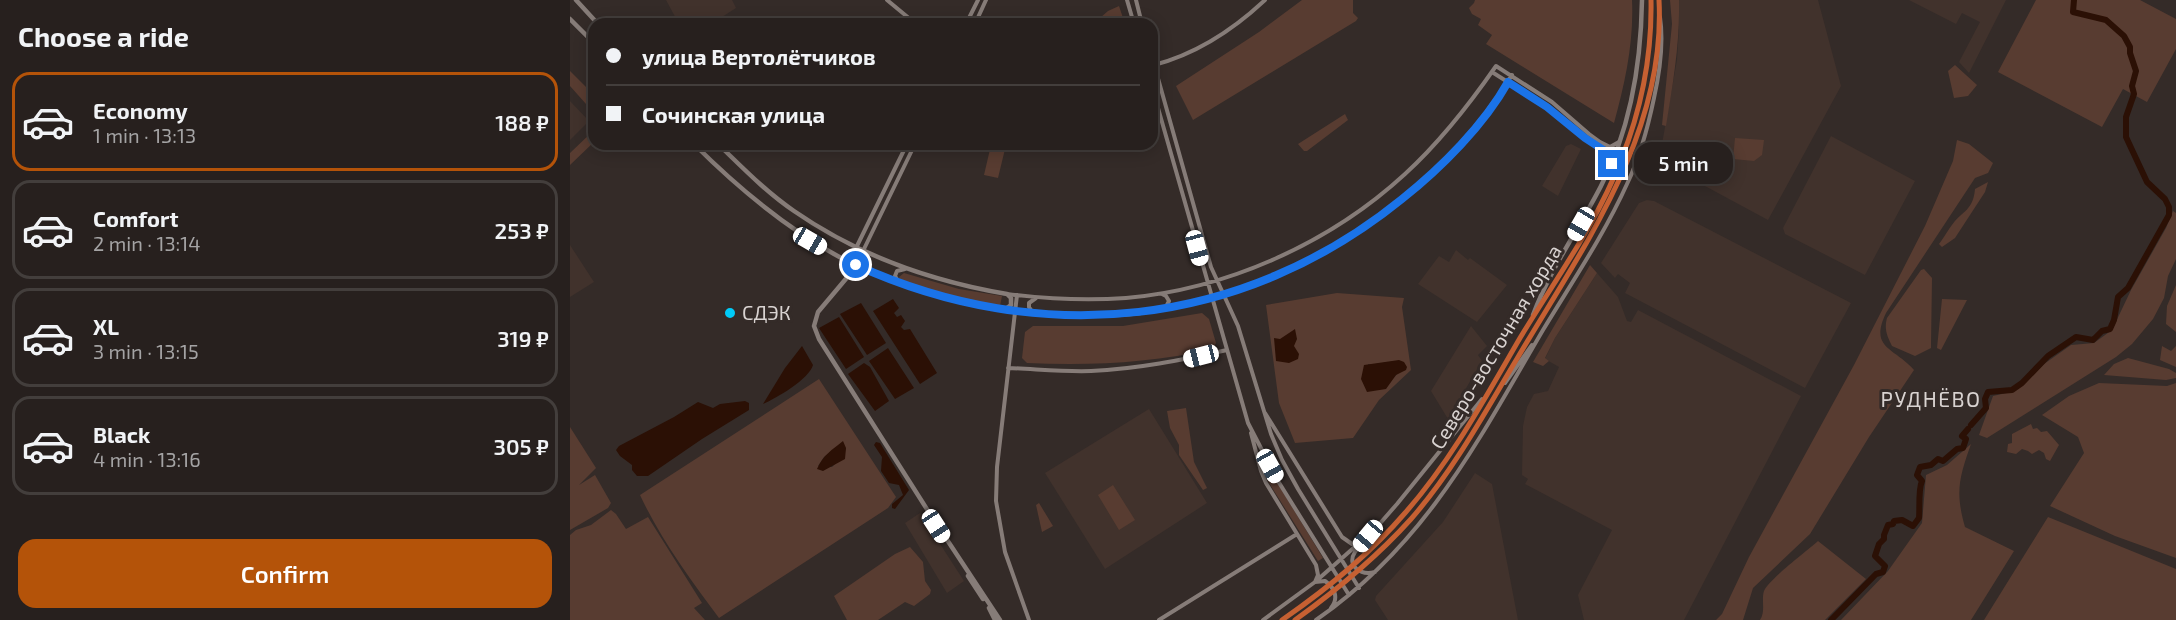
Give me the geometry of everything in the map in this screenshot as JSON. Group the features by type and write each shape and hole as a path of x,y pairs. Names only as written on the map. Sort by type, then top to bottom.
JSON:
{"highway":[{"name":"Северо-восточная хорда","path":"1282,620 1326,589 1364,555 1406,513 1424,491 1461,437 1599,207 1621,161 1638,109 1650,33 1651,0"},
{"name":"Северо-восточная хорда","path":"1295,620 1331,595 1370,561 1431,495 1452,466 1589,239 1627,165 1641,124 1653,74 1659,0"}],"main road":[{"path":"576,0 592,18"},
{"path":"1529,323 1541,293 1612,164 1632,102 1638,65 1642,0"},
{"path":"570,19 588,37"},
{"path":"700,150 735,184 782,222 845,260 848,268 847,278"},
{"path":"724,150 756,181 793,210 856,248 905,269 933,278 1007,294 1011,298 1011,306 1004,310 954,301 864,269 855,271 847,278 814,320 816,332 995,620"},
{"path":"935,522 1000,620"}],"street":[{"path":"887,0 909,18"},
{"path":"969,18 978,0"},
{"path":"978,18 986,0"},
{"path":"1127,0 1132,18"},
{"path":"1136,0 1140,18"},
{"path":"1158,64 1218,37 1265,0"},
{"path":"1316,620 1377,572 1417,528 1451,483 1500,406 1615,210 1639,156 1652,108 1663,32 1659,8"},
{"path":"1007,294 1095,299 1160,293 1207,283 1286,253 1332,229 1379,196 1405,174 1447,131 1497,66 1552,102 1600,142 1613,146 1621,138"},
{"path":"1492,72 1547,107 1605,151 1610,155 1612,164"},
{"path":"1004,310 1081,316 1123,315 1164,309 1222,294 1294,268 1344,242 1389,210 1443,163 1474,128 1512,75"},
{"path":"1158,79 1216,280 1243,341 1262,407 1282,460 1359,588"},
{"path":"1158,108 1263,477 1317,565 1318,575 1315,582"},
{"path":"856,248 904,150"},
{"path":"863,251 912,150"},
{"path":"845,260 864,269"},
{"path":"900,283 895,276 897,272 905,269"},
{"path":"1160,293 1168,298 1169,303 1164,309"},
{"path":"1017,295 997,467 996,501 1005,552 1029,620"},
{"path":"1033,313 1029,303 1036,297"},
{"path":"1488,407 1543,330"},
{"path":"1008,368 1089,371 1182,361 1227,350"},
{"path":"1377,572 1362,573 1352,561 1355,552 1416,482 1491,386"},
{"path":"1262,407 1342,537 1352,544 1368,536"},
{"path":"1248,423 1278,481 1350,595"},
{"path":"1159,620 1297,534"},
{"path":"1263,620 1315,582 1368,536"},
{"path":"1315,582 1322,580 1328,583 1335,594 1336,600 1327,613"}],"shaded area":[{"path":"666,0 732,0 736,8 720,18 676,18"},
{"path":"1302,0 1353,0 1353,13 1358,18 1193,120 1176,86 1259,32"},
{"path":"1475,0 1632,0 1632,31 1628,62 1614,123 1486,44 1492,35 1478,25 1481,19 1472,14 1469,8"},
{"path":"1670,0 1679,0 1679,16 1676,63 1666,126 1662,125 1672,24"},
{"path":"1679,0 1818,0 1841,86 1768,220 1666,165 1660,155 1677,60"},
{"path":"1909,0 2006,0 1969,73 1959,62 1980,22 1962,13 1956,24"},
{"path":"2036,0 2140,0 2176,19 2176,49 2147,102 2123,89 2102,127 1998,72"},
{"path":"1119,6 1123,18 1100,18"},
{"path":"1955,65 1977,85 1968,96 1954,98 1948,71"},
{"path":"570,71 588,89 586,104 570,86"},
{"path":"570,101 588,122 570,140"},
{"path":"1345,114 1348,120 1307,151 1304,151 1298,144"},
{"path":"588,136 588,148 570,165 570,153"},
{"path":"1831,136 1915,181 1865,275 1785,234 1783,228"},
{"path":"1735,138 1764,140 1762,155 1754,161 1733,159"},
{"path":"1957,140 1969,144 1993,163 1988,173 1975,178 1886,313 1880,334 1886,346 1914,370 1869,437 1810,534 1753,588 1743,620 1716,620 1722,614 1749,557 1854,365 1925,226 1953,161"},
{"path":"1571,144 1581,149 1558,196 1542,186 1566,146"},
{"path":"990,150 1005,150 998,178 984,175"},
{"path":"1988,182 1985,192 1955,238 1942,247 1939,244 1973,201 1975,189"},
{"path":"1647,200 1654,201 1851,303 1805,388 1625,293 1630,283 1618,274 1615,278 1601,263 1639,203"},
{"path":"2173,211 2176,213 2176,259 2168,276 2164,298 2153,319 2132,344 2116,357 1987,438 1979,435 1993,396 2015,391 2044,364 2071,345 2094,343 2112,330"},
{"path":"570,245 594,282 570,297"},
{"path":"1456,250 1507,285 1477,322 1418,284 1439,256 1449,262"},
{"path":"1590,265 1597,273 1555,338 1545,358 1549,361 1543,366 1533,362"},
{"path":"1924,269 1932,278 1931,348 1915,356 1892,346 1886,332 1886,322 1921,270"},
{"path":"904,273 959,289 1002,296 1000,306 935,293 901,281 899,277"},
{"path":"1597,273 1618,297 1627,321 1631,322 1638,310 1801,396 1684,620 1584,620 1578,595 1612,530 1525,484 1528,479 1522,475 1523,426 1527,407 1534,394 1548,391 1559,367 1545,359 1555,338"},
{"path":"2176,285 2176,332 2166,324 2167,306"},
{"path":"1337,293 1404,298 1402,307 1411,370 1379,400 1353,438 1295,443 1279,403 1266,305","holes":["1368,364 1400,371 1388,384 1367,390"]},
{"path":"893,299 899,308 894,313 897,317 901,315 905,321 901,327 904,330 910,329 937,373 920,384 873,311"},
{"path":"1942,299 1967,300 1941,350 1937,348"},
{"path":"861,303 886,343 867,355 840,314"},
{"path":"1202,313 1209,319 1216,343 1213,349 1167,358 1097,364 1027,363 1022,358 1025,332 1033,326 1123,326"},
{"path":"839,317 864,357 846,369 819,328"},
{"path":"1471,326 1487,346 1478,355 1482,361 1448,419 1431,391"},
{"path":"1295,329 1297,339 1294,346 1299,354 1298,359 1289,363 1276,361 1274,338 1280,339"},
{"path":"802,346 813,365 810,370 792,388 763,404 785,368"},
{"path":"2162,346 2171,351 2176,346 2176,367 2160,360"},
{"path":"888,348 914,388 895,399 869,361"},
{"path":"2128,358 2169,369 2176,373 2176,378 2166,380 2104,375 2114,364"},
{"path":"1399,360 1404,362 1406,370 1396,375 1386,389 1367,392 1361,379 1364,365"},
{"path":"864,363 870,367 889,401 875,411 848,374"},
{"path":"819,379 896,497 888,508 719,618 666,543 640,495","holes":["838,446 846,448 844,455 832,467 818,466 824,457"]},
{"path":"2099,383 2167,386 2176,383 2176,558 2115,536 2050,506 2084,453 2078,437 2042,415 2069,396"},
{"path":"745,401 749,403 749,410 648,476 637,476 632,470 632,465 616,450 619,446 698,402 713,408 720,404"},
{"path":"1186,408 1194,462 1207,488 1203,490 1179,455 1179,445 1170,428 1167,411"},
{"path":"1149,409 1207,503 1105,569 1045,473"},
{"path":"2031,424 2033,429 2037,428 2041,432 2047,431 2059,445 2050,461 2039,450 2032,454 2022,449 2016,454 2007,452 2008,444 2012,443 2012,434"},
{"path":"570,427 596,468 579,485 595,475 611,503 608,508 570,530"},
{"path":"843,441 846,448 845,459 823,471 817,469 825,456"},
{"path":"876,442 880,443 909,490 895,509 892,508 892,504 903,495 899,485 889,483 881,471 882,457 874,445"},
{"path":"1971,444 1959,494 1965,527 2014,551 1971,620 1841,620 1888,571 1922,523 1926,475 1947,465"},
{"path":"1258,451 1323,558 1318,561 1266,478"},
{"path":"1475,473 1492,484 1518,620 1388,620 1375,600 1376,596 1443,522"},
{"path":"1113,485 1135,520 1119,530 1098,495"},
{"path":"1039,503 1053,526 1042,532 1036,505"},
{"path":"611,510 626,529 648,517 702,603 694,608 705,620 570,620 570,535 576,530 591,525"},
{"path":"920,513 964,581 947,593 905,523"},
{"path":"2048,517 2176,569 2176,620 1984,620"},
{"path":"1818,541 1866,579 1825,620 1760,620 1763,613 1763,594 1767,586"},
{"path":"910,547 923,562 925,581 931,590 930,594 914,606 905,602 878,620 847,620 834,596 895,554"}],"waterway":[{"path":"1971,425 1986,408 1985,399 1988,392 2012,390 2048,356 2076,337 2093,340 2102,331 2110,329 2118,297 2128,288 2169,215 2169,207 2165,199 2147,182 2126,137 2126,117 2134,94 2132,86 2136,71 2130,47 2124,36 2106,20 2073,12 2074,0"},
{"path":"1831,620 1876,574 1883,572 1885,566 1875,556 1888,525 1902,520 1913,526 1919,518 1922,481 1917,475 1920,467 1931,465 1938,459 1943,461 1957,449 1963,448 1966,439 1962,436 1968,429"}],"place":[{"name":"СДЭК","path":"730,313"}],"district":[{"name":"РУДНЁВО","path":"1931,400"}],"route":[{"path":"856,265 922,292 954,301 1037,313 1081,316 1123,315 1155,311 1222,294 1255,284 1294,268 1344,242 1389,210 1443,163 1474,128 1508,82 1547,107 1605,151 1610,155 1612,164"}]}
